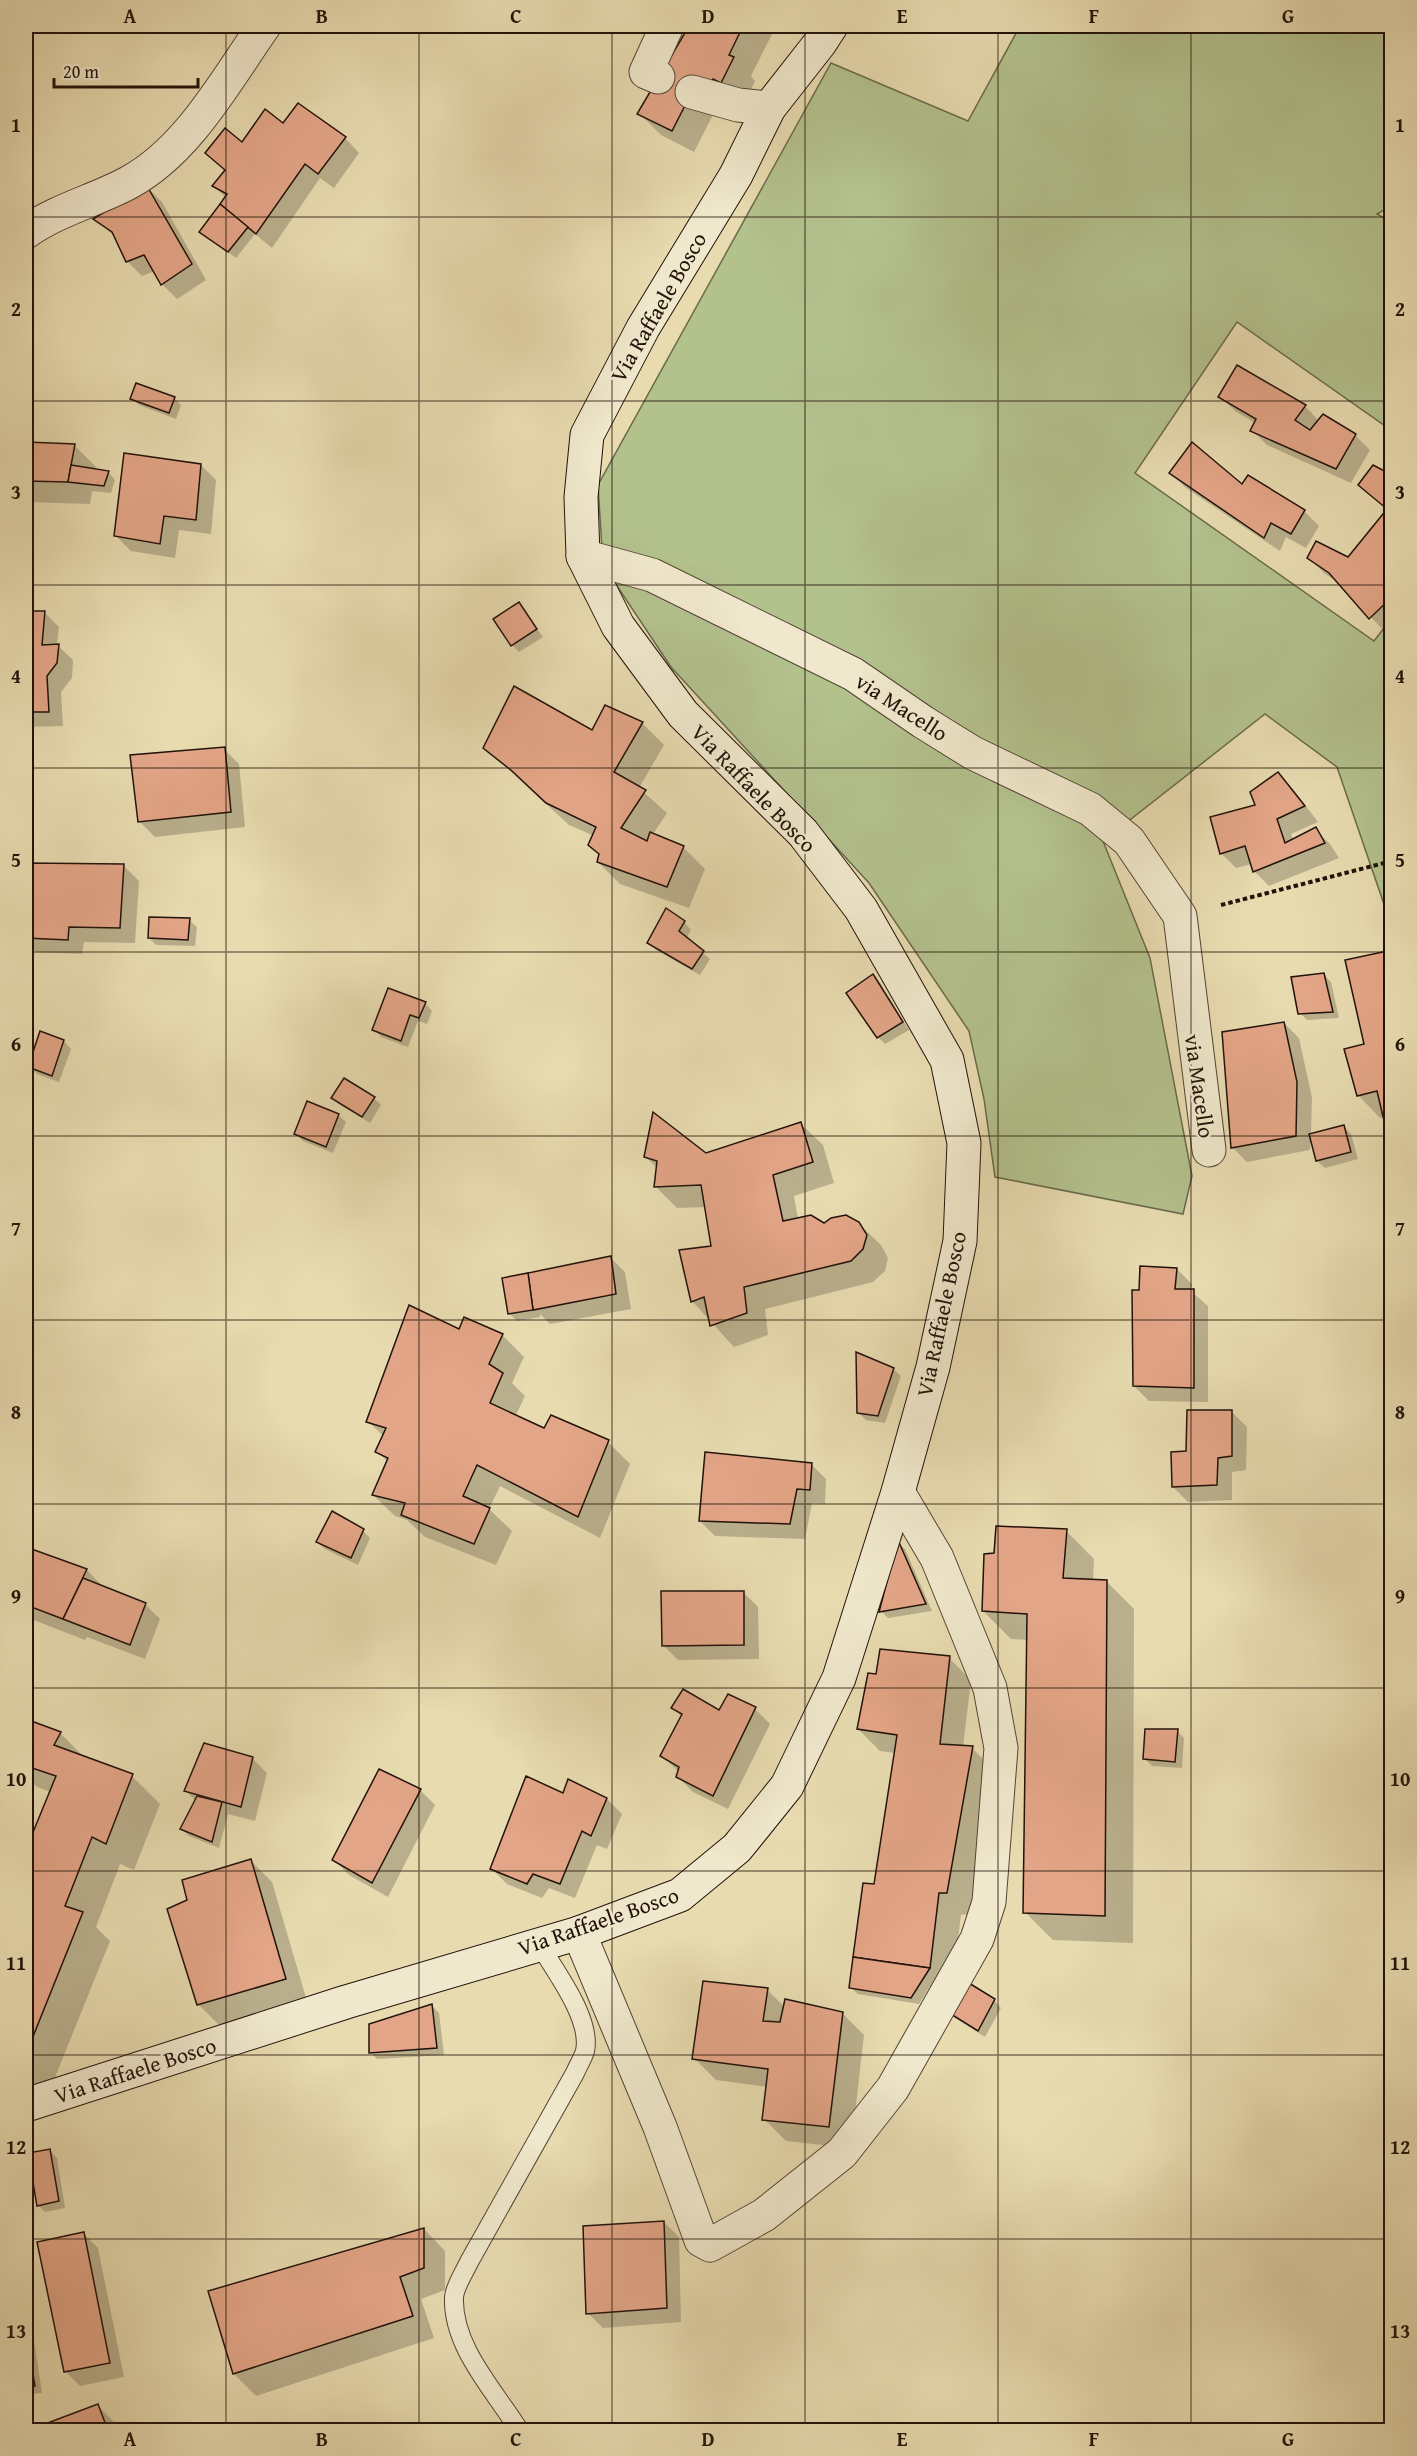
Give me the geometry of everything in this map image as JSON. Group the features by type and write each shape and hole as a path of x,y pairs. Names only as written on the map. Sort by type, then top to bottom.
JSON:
{"street":[{"path":"26,232 44,219 129,183 161,161 190,132 264,26"},
{"path":"658,77 646,72 667,26"},
{"name":"Via Raffaele Bosco","path":"26,2105 346,2002 579,1933 680,1895 737,1848 787,1786 839,1678 898,1492 933,1367 960,1241 964,1143 947,1060 861,909 803,833 683,714 618,626 583,556 581,497 587,435 643,328 736,176 769,108 831,26"},
{"path":"692,92 738,105 769,108"},
{"name":"via Macello","path":"583,556 651,575 853,674 973,753 1090,809 1129,841 1179,916 1209,1150"},
{"path":"579,1933 660,2127 701,2240 710,2245 764,2215 842,2153 893,2088 977,1939 988,1902 1001,1748 990,1688 938,1558 898,1492"}],"lane":[{"path":"519,2430 465,2345 455,2315 454,2294 469,2262 575,2073 585,2050 585,2028 539,1944"}],"path":[{"path":"1179,916 1392,861"}],"green space":[{"path":"1020,26 1391,26 1391,206 1377,214 1391,222 1391,430 1237,322 1135,473 1374,641 1391,619 1391,912 1387,913 1337,767 1265,714 1103,841 1150,958 1192,1176 1183,1214 995,1177 984,1099 969,1031 869,883 671,667 603,565 598,485 831,63 968,121"}],"building":[{"path":"689,26 743,26 729,55 734,57 721,83 713,79 706,91 695,86 672,131 637,114"},
{"path":"298,103 346,137 318,174 305,164 256,234 220,204 227,194 212,186 225,170 205,153 225,128 242,142 265,109 283,123"},
{"path":"147,186 192,264 161,285 144,255 126,262 112,232 93,219"},
{"path":"220,204 248,227 228,252 199,232"},
{"path":"1237,365 1306,405 1295,420 1310,430 1323,414 1356,434 1336,469 1250,431 1256,419 1218,397"},
{"path":"136,383 175,397 169,413 130,399"},
{"path":"26,442 75,444 68,482 26,481"},
{"path":"1192,442 1242,484 1248,475 1305,510 1291,534 1271,523 1264,538 1169,473"},
{"path":"124,453 201,464 196,520 164,516 160,544 114,536"},
{"path":"71,465 109,471 104,486 68,482"},
{"path":"1373,465 1392,475 1392,597 1369,619 1329,573 1307,558 1316,541 1348,557 1387,509 1358,485"},
{"path":"519,602 537,629 511,646 493,619"},
{"path":"26,611 45,611 42,645 59,644 57,663 47,676 49,712 26,712"},
{"path":"514,686 592,730 605,705 643,722 614,772 646,790 621,828 647,841 650,832 684,846 667,887 597,862 599,854 588,845 596,827 546,803 483,748"},
{"path":"225,747 231,812 138,822 130,755"},
{"path":"1278,772 1305,806 1277,819 1285,843 1316,827 1325,843 1253,872 1245,846 1220,854 1210,817 1255,805 1250,792"},
{"path":"26,863 124,864 120,928 69,927 68,940 26,938"},
{"path":"666,908 685,921 679,931 704,951 692,969 647,943"},
{"path":"149,917 190,918 188,940 148,938"},
{"path":"1392,950 1392,1119 1384,1121 1377,1091 1357,1096 1344,1049 1364,1044 1345,960"},
{"path":"1324,973 1333,1012 1298,1014 1291,977"},
{"path":"873,974 903,1022 877,1038 846,993"},
{"path":"388,988 426,1002 419,1018 410,1015 401,1041 372,1030"},
{"path":"1284,1022 1297,1082 1296,1136 1231,1148 1222,1032"},
{"path":"40,1031 64,1040 52,1076 28,1067"},
{"path":"344,1078 375,1097 362,1117 331,1098"},
{"path":"307,1101 339,1114 326,1147 294,1134"},
{"path":"653,1112 706,1153 801,1122 813,1162 773,1175 783,1221 811,1215 824,1223 831,1218 846,1215 859,1222 867,1235 863,1249 851,1261 744,1287 747,1313 710,1326 704,1297 691,1302 679,1250 711,1246 701,1185 654,1187 657,1161 644,1157"},
{"path":"1344,1125 1351,1152 1316,1161 1309,1134"},
{"path":"611,1256 616,1294 533,1310 528,1273"},
{"path":"1140,1266 1177,1268 1175,1289 1194,1289 1194,1388 1133,1386 1132,1290 1139,1290"},
{"path":"528,1273 533,1310 508,1314 502,1278"},
{"path":"409,1305 459,1329 464,1317 503,1334 489,1364 503,1373 490,1403 544,1428 551,1415 609,1440 578,1517 477,1465 463,1496 490,1508 474,1544 401,1515 405,1503 372,1495 388,1458 375,1452 386,1428 366,1422"},
{"path":"856,1352 894,1368 878,1416 857,1413"},
{"path":"1187,1410 1232,1410 1232,1456 1218,1458 1217,1485 1172,1487 1171,1452 1186,1451"},
{"path":"705,1452 812,1463 810,1490 797,1489 790,1524 699,1521"},
{"path":"332,1511 364,1529 351,1558 316,1542"},
{"path":"996,1526 1067,1529 1063,1578 1107,1580 1105,1916 1023,1913 1027,1614 982,1611 984,1554 994,1553"},
{"path":"898,1540 926,1604 879,1612"},
{"path":"26,1547 87,1569 63,1619 26,1605"},
{"path":"83,1578 146,1603 130,1645 63,1619"},
{"path":"661,1591 744,1591 744,1645 662,1646"},
{"path":"880,1649 950,1656 940,1744 973,1746 947,1893 939,1893 930,1968 853,1957 863,1883 874,1884 897,1735 857,1729 868,1673 876,1674"},
{"path":"683,1689 719,1710 728,1694 756,1707 713,1796 676,1777 679,1767 660,1756 682,1714 671,1708"},
{"path":"26,1719 61,1732 54,1745 133,1774 106,1844 92,1837 65,1906 83,1912 26,2054 26,1847 56,1776 26,1766"},
{"path":"1145,1729 1178,1729 1175,1762 1143,1759"},
{"path":"204,1743 253,1757 241,1807 184,1791"},
{"path":"379,1769 421,1789 372,1883 332,1860"},
{"path":"526,1776 563,1793 568,1779 607,1798 591,1836 582,1831 560,1884 533,1874 527,1884 490,1869"},
{"path":"197,1796 222,1802 212,1842 180,1829"},
{"path":"251,1859 286,1979 197,2005 167,1909 187,1900 182,1880"},
{"path":"853,1957 930,1968 911,1998 849,1988"},
{"path":"964,1980 995,1999 978,2031 946,2011"},
{"path":"703,1981 768,1988 763,2021 780,2022 785,1999 843,2012 829,2127 762,2120 768,2069 692,2059"},
{"path":"432,2004 437,2048 369,2053 369,2024"},
{"path":"50,2149 59,2201 37,2206 28,2153"},
{"path":"664,2221 667,2308 586,2314 583,2226"},
{"path":"424,2228 424,2268 400,2277 413,2316 233,2374 208,2291"},
{"path":"84,2232 110,2363 64,2372 37,2242"},
{"path":"26,2331 35,2386 26,2387"},
{"path":"98,2404 107,2428 103,2430 29,2430"}]}
